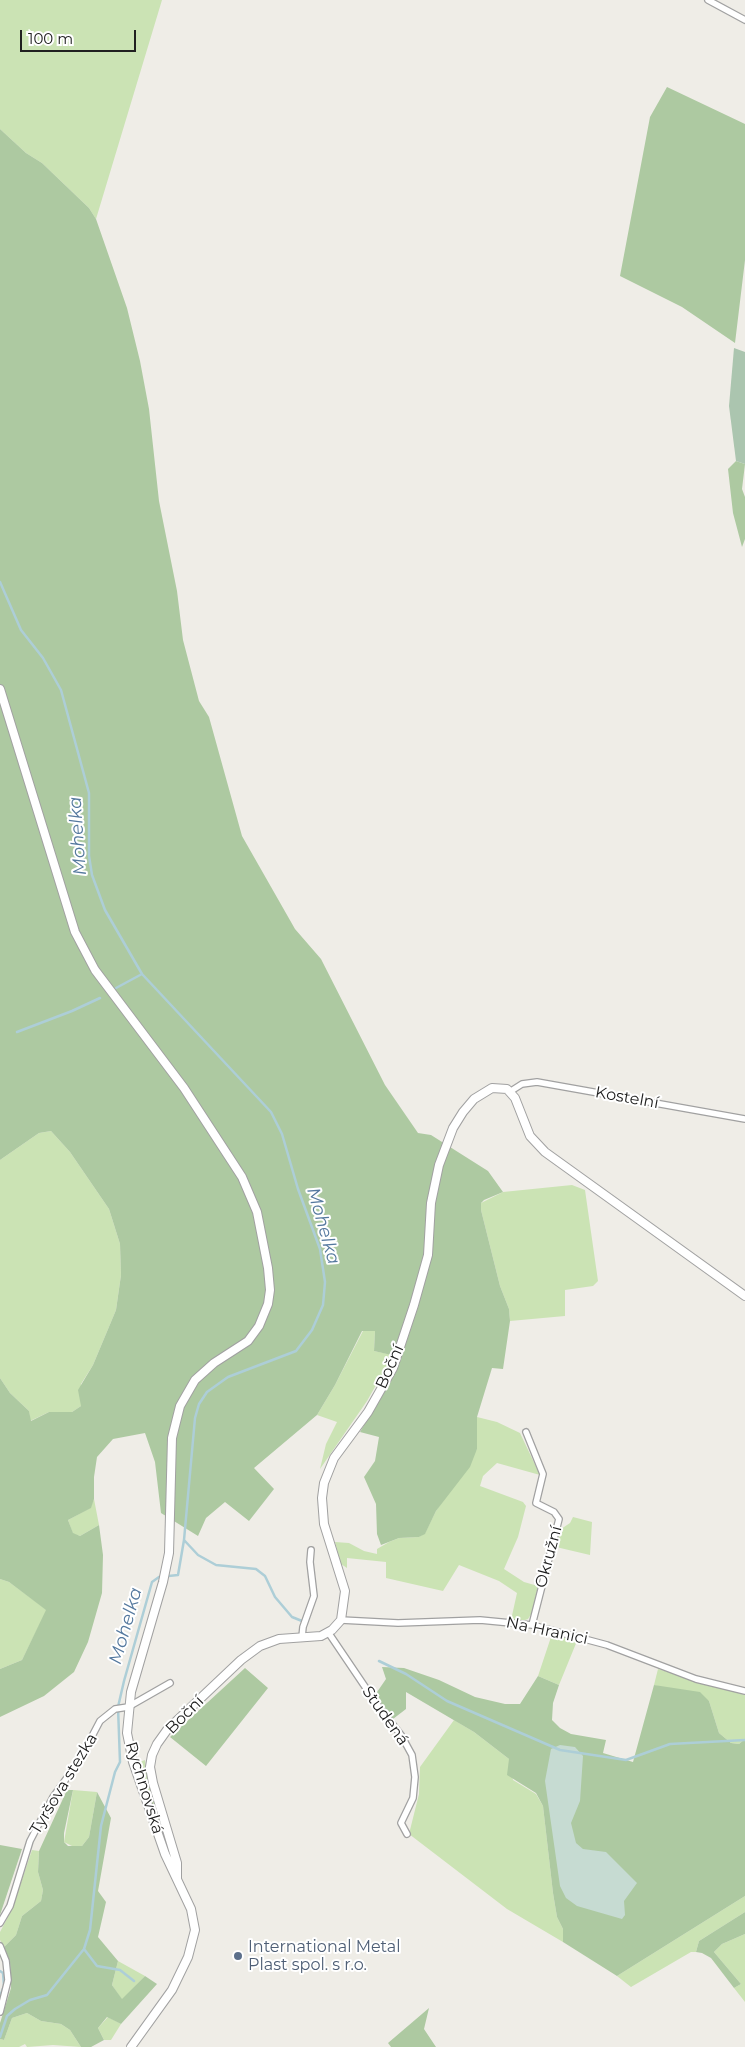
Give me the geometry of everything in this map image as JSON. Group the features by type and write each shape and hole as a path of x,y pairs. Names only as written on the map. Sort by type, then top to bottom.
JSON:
{"street":[{"path":"708,0 745,20"},
{"name":"Rychnovská","path":"0,689 66,908 83,950 124,1010 184,1088 242,1176 255,1205 265,1240 270,1290 268,1304 259,1326 248,1341 214,1363 195,1380 184,1398 176,1420 170,1455 169,1553 163,1582 126,1707 128,1747 165,1854 193,1916 193,1943 172,1990 131,2047"},
{"name":"Kostelní","path":"510,1091 522,1084 537,1082 745,1120"},
{"name":"Boční","path":"341,1620 345,1591 324,1524 322,1498 324,1483 334,1458 368,1412 393,1368 428,1255 431,1203 438,1165 453,1128 463,1112 485,1091 499,1086 510,1091"},
{"path":"510,1091 530,1136 545,1152 745,1296"},
{"name":"Okružní","path":"526,1432 543,1474 536,1503 554,1512 559,1519 532,1625"},
{"path":"302,1637 303,1627 314,1596 310,1562 311,1550"},
{"path":"328,1632 341,1620"},
{"name":"Na Hranici","path":"341,1620 398,1623 480,1620 532,1625 607,1645 696,1679 745,1691"},
{"name":"Boční","path":"177,1878 177,1863 153,1784 150,1767 157,1744 167,1730 241,1660 260,1646 279,1639 321,1636 328,1632"},
{"name":"Studená","path":"328,1632 376,1703 401,1735 412,1755 415,1778 413,1798 402,1823 407,1834"},
{"name":"Tyršova stezka","path":"0,1923 10,1906 30,1841 53,1797 79,1761 100,1721 115,1709 126,1707 170,1683"},
{"path":"0,1946 6,1961 8,1980 0,2012"}],"green space":[{"path":"0,0 162,0 96,219 89,208 42,163 26,153 0,129"},
{"path":"667,87 745,124 745,260 735,343 682,307 620,276 650,117"},
{"path":"0,129 26,153 42,163 89,208 96,219 127,308 149,409 159,501 177,591 183,640 199,701 209,717 242,836 295,929 321,959 385,1085 418,1133 431,1135 488,1171 503,1192 484,1200 481,1203 481,1210 500,1286 509,1309 510,1321 503,1369 492,1368 477,1417 477,1449 470,1467 436,1511 425,1534 419,1537 399,1538 381,1545 377,1534 376,1504 364,1477 375,1461 379,1437 360,1432 384,1392 400,1357 374,1351 375,1331 362,1331 335,1385 317,1415 254,1468 274,1489 249,1521 225,1502 206,1518 198,1536 161,1513 155,1462 145,1433 113,1439 97,1457 94,1477 94,1499 91,1508 68,1520 73,1533 80,1536 99,1525 103,1555 102,1593 88,1642 74,1672 44,1696 0,1717 0,1669 22,1660 46,1610 9,1582 0,1579 0,1378 10,1393 29,1411 31,1421 49,1412 72,1412 81,1406 78,1390 93,1365 116,1310 121,1275 120,1244 109,1209 70,1152 51,1131 39,1133 0,1160"},
{"path":"734,348 745,352 745,464 736,461 729,406"},
{"path":"736,461 745,464 742,489 745,497 745,539 742,547 733,513 728,469"},
{"path":"51,1131 70,1152 109,1209 120,1244 121,1275 116,1310 93,1365 81,1384 81,1406 72,1412 49,1412 30,1421 29,1411 10,1393 0,1378 0,1160 39,1133"},
{"path":"572,1185 585,1190 598,1281 593,1286 565,1290 565,1316 510,1321 509,1309 500,1286 481,1210 481,1203 503,1192"},
{"path":"363,1331 375,1331 374,1351 393,1355 367,1401 320,1469 326,1444 337,1422 317,1415"},
{"path":"477,1417 497,1422 520,1433 540,1475 497,1463 483,1476 480,1486 523,1502 526,1506 518,1537 504,1569 524,1582 538,1586 532,1613 528,1619 522,1621 511,1620 517,1593 499,1581 459,1565 443,1591 386,1578 386,1562 347,1558 347,1568 341,1564 335,1542 349,1543 364,1551 377,1554 377,1549 389,1542 399,1538 419,1537 425,1533 436,1511 477,1449"},
{"path":"94,1499 99,1525 80,1536 73,1534 68,1520 90,1508"},
{"path":"573,1517 592,1522 590,1555 556,1547 561,1529 570,1523"},
{"path":"0,1579 9,1582 47,1610 22,1660 0,1669"},
{"path":"552,1634 577,1641 559,1685 538,1676"},
{"path":"382,1667 404,1668 439,1680 475,1697 505,1704 520,1704 538,1676 559,1685 553,1703 552,1720 560,1728 571,1734 606,1740 603,1753 633,1762 654,1685 700,1692 709,1701 719,1733 731,1743 739,1744 745,1739 745,1896 617,1976 563,1942 563,1929 557,1917 553,1893 543,1806 536,1793 507,1775 509,1759 474,1732 406,1692 406,1709 393,1719 375,1695 386,1679"},
{"path":"245,1668 268,1688 206,1766 170,1737"},
{"path":"658,1669 745,1695 745,1739 739,1744 731,1743 719,1733 709,1701 654,1685"},
{"path":"454,1720 474,1732 509,1759 513,1780 536,1794 543,1806 553,1893 557,1917 563,1929 563,1942 507,1909 409,1834 419,1794 420,1767"},
{"path":"560,1745 575,1747 583,1756 580,1801 571,1823 576,1843 583,1849 606,1852 637,1883 624,1901 625,1915 622,1919 577,1906 566,1898 560,1886 545,1781 551,1749"},
{"path":"145,1760 149,1785 172,1855 169,1855 137,1763"},
{"path":"67,1790 73,1790 64,1833 64,1842 68,1846 82,1846 89,1837 97,1792 111,1818 98,1891 106,1902 98,1937 118,1961 112,1985 122,1999 145,1976 157,1984 121,2024 107,2017 98,2028 104,2040 91,2047 81,2047 70,2030 61,2024 41,2021 27,2013 12,2018 4,2040 0,2039 0,2023 11,1988 10,1962 4,1947 16,1935 22,1916 41,1901 43,1890 38,1872 39,1851"},
{"path":"73,1790 97,1792 89,1837 82,1846 74,1847 64,1842"},
{"path":"0,1845 22,1849 0,1915"},
{"path":"32,1850 39,1851 38,1872 43,1890 41,1901 22,1916 16,1935 4,1947 0,1940 0,1932 12,1909"},
{"path":"745,1896 745,1912 699,1941 696,1952 691,1952 631,1987 617,1976"},
{"path":"745,1912 745,1934 722,1944 714,1952 741,1984 734,1988 711,1958 696,1952 699,1941"},
{"path":"745,1934 745,2002 734,1988 741,1984 714,1952 722,1944"},
{"path":"118,1961 145,1976 122,2000 112,1985"},
{"path":"429,2008 424,2029 436,2047 391,2047 388,2043"},
{"path":"27,2013 41,2021 61,2024 70,2030 81,2047 53,2045 27,2047 25,2044 19,2047 0,2047 0,2039 4,2040 12,2018"},
{"path":"108,2017 121,2024 111,2040 104,2040 98,2028"}],"waterway":[{"name":"Mohelka","path":"0,582 21,630 43,658 61,690 89,793 89,856 92,875 105,910 142,974 271,1112 282,1134 298,1189 320,1249 325,1282 323,1305 312,1330 296,1351 228,1377 207,1392 199,1404 195,1418 184,1540 178,1575 159,1577 152,1582 118,1707 120,1762 115,1772 101,1826 90,1930 84,1949 47,1995 30,2000 7,2016 0,2037"},
{"path":"116,988 142,974"},
{"path":"17,1032 100,998"},
{"path":"184,1540 198,1555 216,1565 256,1569 265,1576 275,1597 292,1617 302,1621"},
{"path":"379,1661 406,1674 447,1701 560,1750 626,1760 670,1744 745,1740"},
{"path":"84,1949 97,1966 120,1970 134,1981"},
{"path":"0,1971 3,1973 4,1986 0,1996"}],"place":[{"name":"International Metal Plast spol. s r.o.","path":"238,1956"}]}
